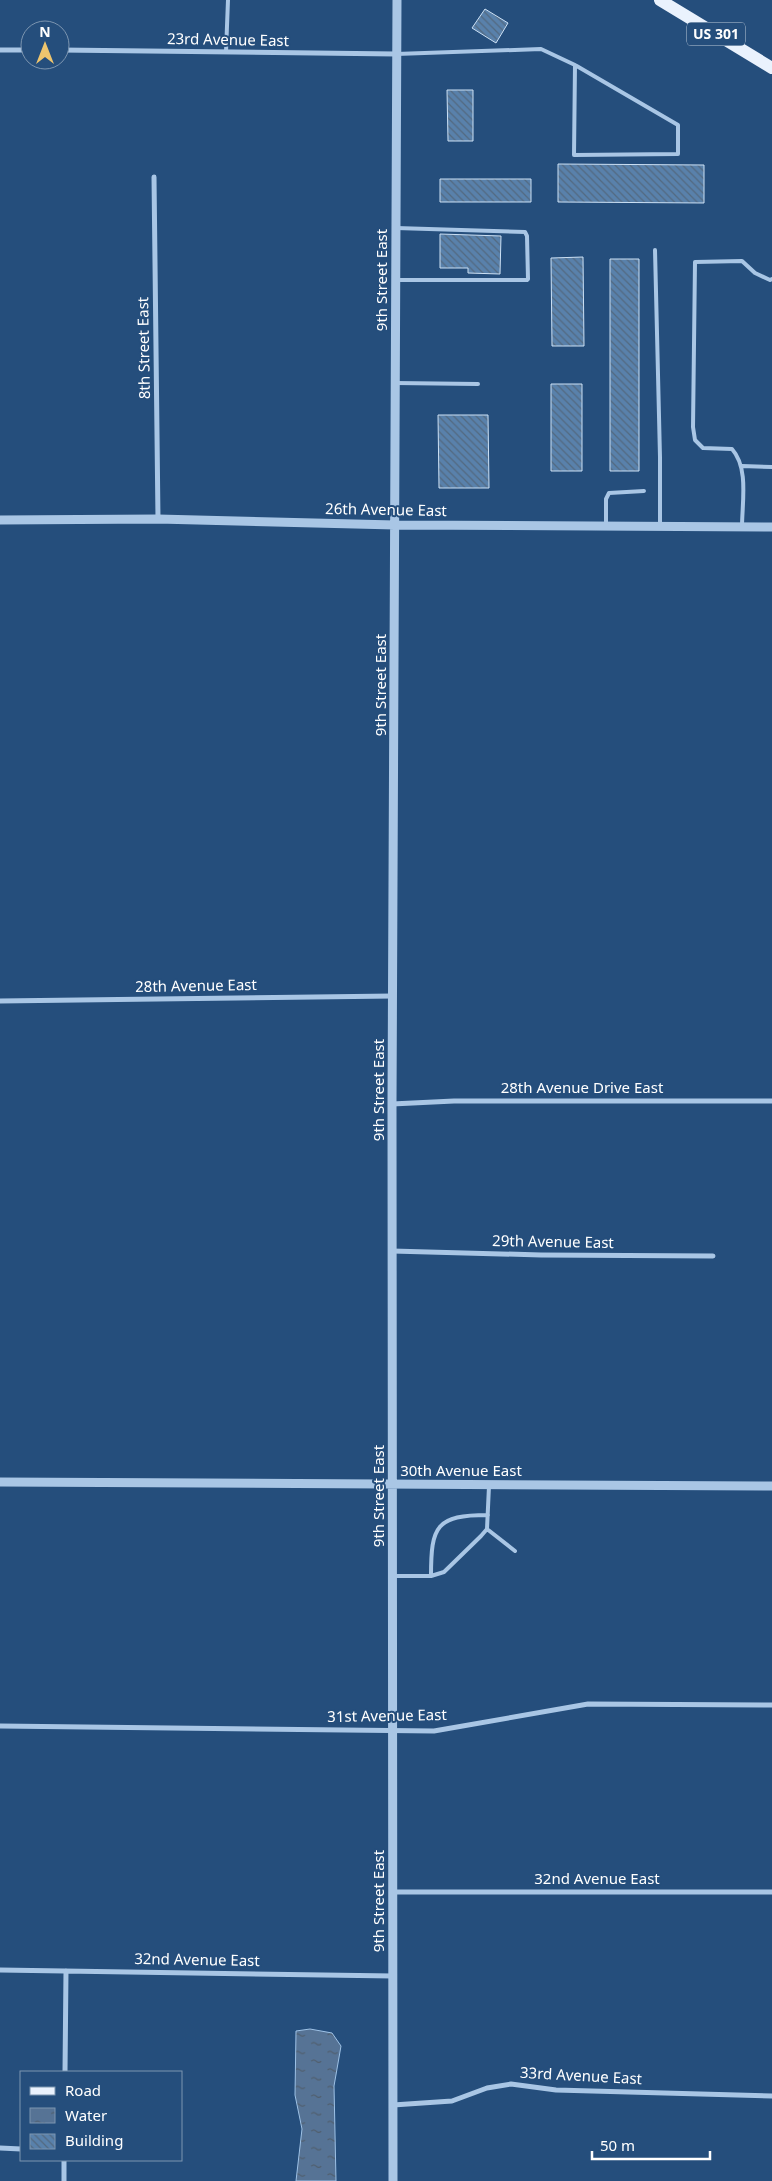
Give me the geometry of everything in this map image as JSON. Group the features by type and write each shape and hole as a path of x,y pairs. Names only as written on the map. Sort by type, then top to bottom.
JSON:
{"main road":[{"name":"US 301","path":"660,0 772,68"}],"street":[{"name":"9th Street East","path":"392,2181 392,1104 397,0"},
{"path":"0,50 20,50"},
{"name":"23rd Avenue East","path":"70,50 396,54"},
{"name":"8th Street East","path":"154,177 158,519"},
{"name":"26th Avenue East","path":"0,520 158,519 395,525 772,527"},
{"name":"28th Avenue East","path":"0,1001 393,996"},
{"name":"28th Avenue Drive East","path":"392,1104 454,1100 772,1101"},
{"name":"29th Avenue East","path":"392,1251 541,1255 713,1256"},
{"name":"30th Avenue East","path":"0,1482 772,1486"},
{"name":"31st Avenue East","path":"0,1726 434,1731 588,1704 772,1705"},
{"name":"32nd Avenue East","path":"393,1892 772,1892"},
{"name":"32nd Avenue East","path":"0,1970 393,1976"},
{"path":"65,2071 66,1971"},
{"name":"33rd Avenue East","path":"392,2105 452,2101 487,2088 511,2084 556,2090 772,2096"},
{"path":"0,2148 20,2149"},
{"path":"64,2161 64,2181"}],"lane":[{"path":"226,52 228,0"},
{"path":"396,54 541,49 575,65 678,125 678,154 574,154 575,65"},
{"path":"396,228 526,232 528,278 527,280 396,280"},
{"path":"655,250 661,471 660,526"},
{"path":"742,526 742,466 739,456 732,449 703,448 695,440 693,427 695,262 742,261 755,272 770,280 772,279"},
{"path":"395,383 478,384"},
{"path":"742,466 772,466"},
{"path":"606,526 606,499 609,492 644,491"},
{"path":"393,1576 431,1576 444,1572 486,1529 489,1485"},
{"path":"431,1576 431,1547 436,1531 455,1517 488,1515"},
{"path":"486,1529 515,1551"}],"water":[{"path":"310,2029 332,2033 341,2046 334,2086 336,2181 296,2181 302,2129 295,2095 296,2031"}],"building":[{"path":"485,9 508,23 496,43 472,28"},
{"path":"447,90 473,90 473,141 448,141"},
{"path":"558,164 704,165 704,203 558,202"},
{"path":"440,179 531,179 531,202 440,202"},
{"path":"440,234 501,236 500,274 468,273 468,268 440,268"},
{"path":"583,257 584,346 552,346 551,258"},
{"path":"610,259 639,259 639,471 610,471"},
{"path":"551,384 582,384 582,471 551,471"},
{"path":"438,415 488,415 489,488 439,488"}]}
